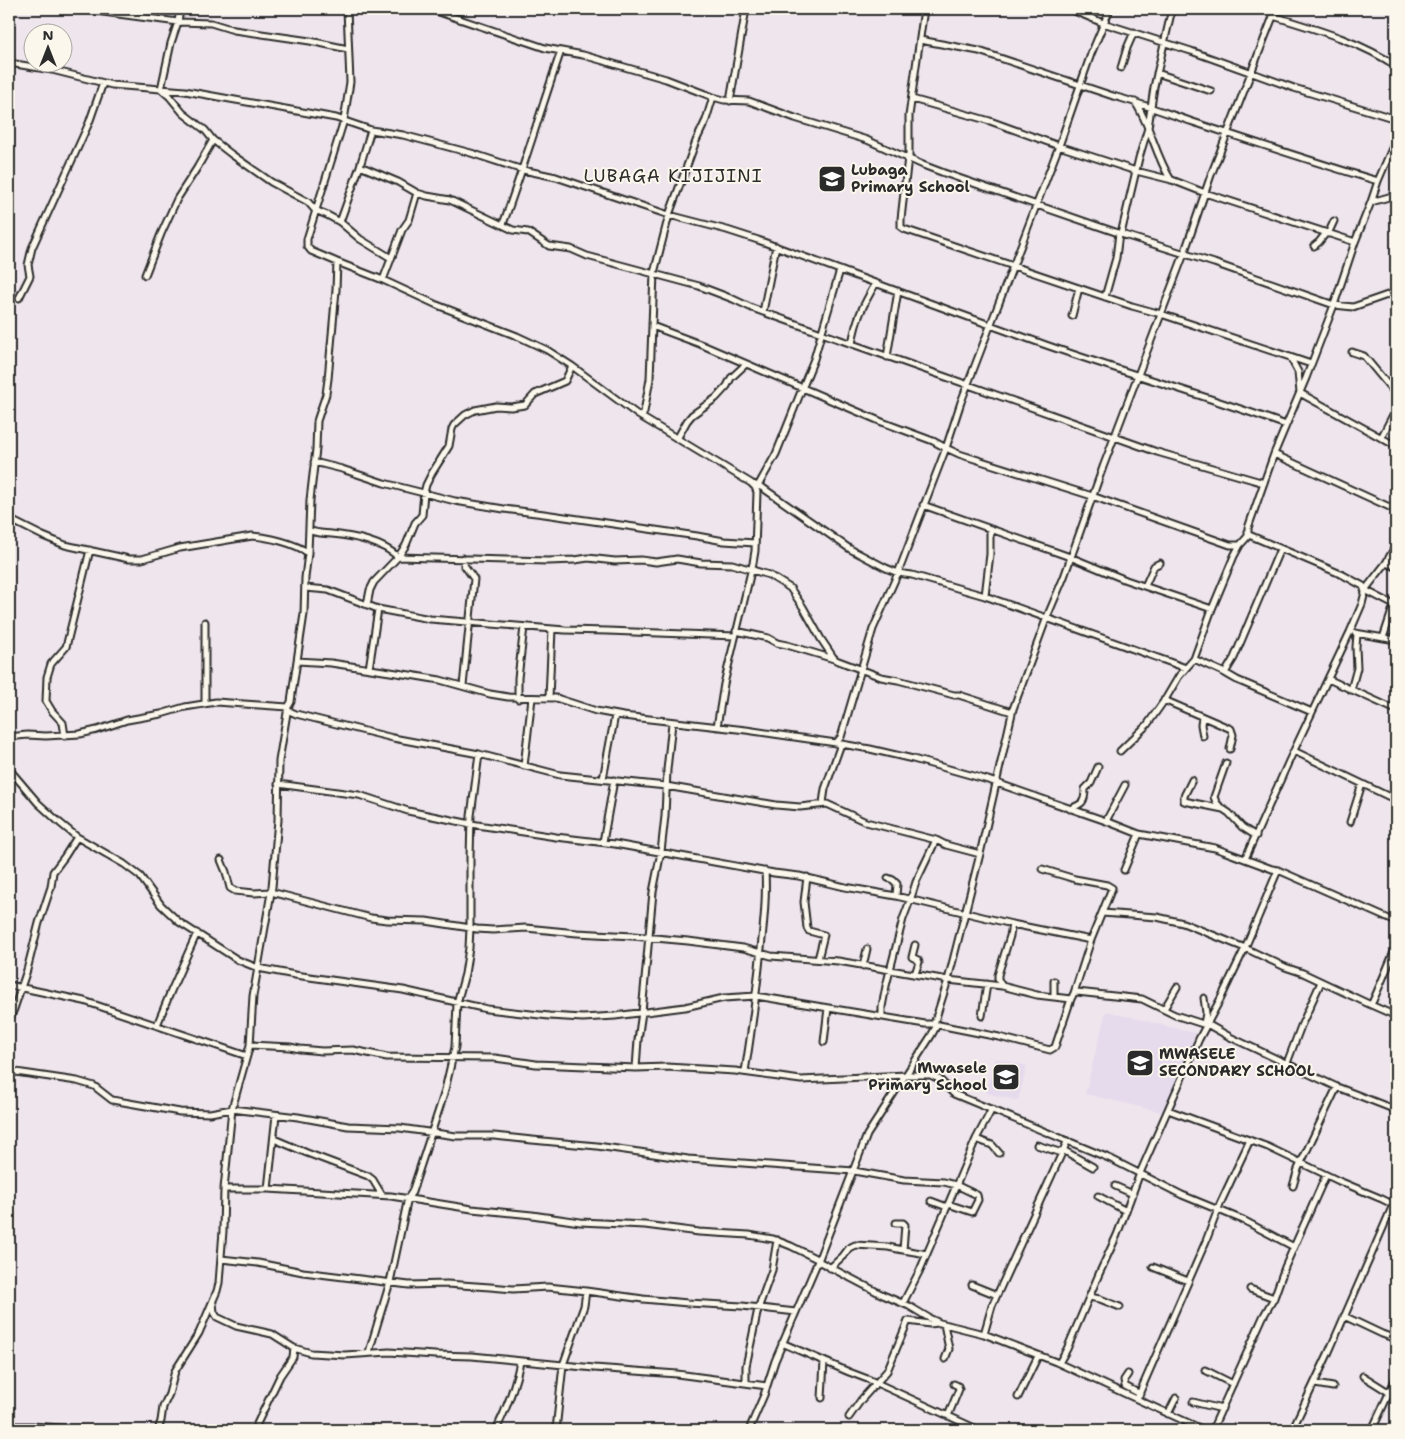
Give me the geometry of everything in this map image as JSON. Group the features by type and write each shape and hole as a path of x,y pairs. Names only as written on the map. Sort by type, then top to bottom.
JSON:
{"street":[{"path":"9,19 12,9"},
{"path":"90,9 178,22 211,23 234,30 310,41 348,49"},
{"path":"160,89 180,9"},
{"path":"347,9 350,82 344,120 307,239 307,246 310,251 537,345 572,366 642,417 758,486 850,549 886,568 898,573 912,575 985,596 1186,668"},
{"path":"430,9 545,48 583,55 666,79 713,97 749,101 795,118 867,140 944,173 1334,306 1353,307 1396,292"},
{"path":"730,100 746,9"},
{"path":"924,9 908,132 908,158 900,219 902,228 918,235 1311,364"},
{"path":"1070,9 1103,23 1191,51 1294,88 1396,118"},
{"path":"823,804 825,788 841,744 841,737 873,629 898,573 946,448 968,384 1059,146 1080,84 1110,9"},
{"path":"1105,297 1148,128 1157,73 1172,9"},
{"path":"749,1429 767,1386 774,1361 818,1261 867,1135 932,1036 980,854 1012,712 1114,436 1184,254 1227,133 1276,9"},
{"path":"1273,16 1362,46 1396,66"},
{"path":"1121,68 1134,32"},
{"path":"920,40 979,51 1113,96 1135,101 1332,168 1378,181"},
{"path":"503,224 523,170 542,105 561,52"},
{"path":"9,62 25,64 122,87 160,89 224,97 336,118 371,130 403,135 471,153 523,170 556,177 776,246 1046,345 1186,392 1222,402 1286,425"},
{"path":"1157,73 1211,91"},
{"path":"19,298 30,276 28,265 32,248 89,123 103,83"},
{"path":"160,89 169,96 183,114 205,130 213,140 271,182 308,202 315,210 340,222 360,239 391,258"},
{"path":"642,417 650,379 654,272 669,214 696,141 706,120 713,97"},
{"path":"912,99 990,121 1059,146 1136,171 1172,180 1205,193 1355,242"},
{"path":"1135,101 1142,112 1161,163 1172,180"},
{"path":"340,222 371,130"},
{"path":"1120,751 1147,725 1179,676 1194,659 1212,609 1240,545 1249,535 1249,524 1274,454 1334,306 1355,242 1396,139"},
{"path":"145,275 176,199 198,168 213,140"},
{"path":"360,166 398,182 417,193 450,200 513,230 528,232 549,246 571,249 588,256 654,272 699,286 822,334 1157,452 1264,483"},
{"path":"383,280 402,230 409,220 417,193"},
{"path":"1372,202 1396,195"},
{"path":"1314,246 1327,233 1334,221"},
{"path":"763,312 776,246"},
{"path":"158,1430 163,1407 169,1394 175,1371 199,1333 219,1284 224,1189 232,1109 250,1046 252,1008 271,892 278,820 278,761 287,709 290,702 304,614 310,530 310,500 318,416 325,396 328,379 337,262"},
{"path":"758,486 776,454 814,359 840,270"},
{"path":"852,344 856,322 876,283"},
{"path":"1072,316 1079,288"},
{"path":"887,357 898,291"},
{"path":"652,326 700,344 971,458 1092,496 1230,545 1240,545"},
{"path":"1352,352 1364,356 1393,391 1396,402"},
{"path":"1290,357 1298,372 1300,393"},
{"path":"677,439 692,415 716,398 727,386 733,375 746,364"},
{"path":"367,605 374,582 398,557 406,545 415,523 422,515 424,493 432,473 449,446 454,425 465,415 475,410 525,404 535,394 565,381 572,366"},
{"path":"1300,393 1396,446"},
{"path":"1381,438 1396,409"},
{"path":"1274,454 1396,510"},
{"path":"314,462 384,483 455,501 504,510 543,514 724,542 755,543"},
{"path":"717,727 724,684 755,551 757,492 751,483"},
{"path":"923,505 1212,609"},
{"path":"9,519 65,545 125,559 142,559 180,548 256,536 297,546 308,553"},
{"path":"985,596 990,554 990,529"},
{"path":"310,530 316,533 338,534 363,540 386,548 398,557 548,561 588,558 615,561 641,560 656,562 677,560 732,564 769,575 792,589 821,639 836,660"},
{"path":"1249,535 1343,575 1395,605 1383,638"},
{"path":"1245,859 1350,632 1366,590 1386,563 1396,545"},
{"path":"1225,673 1234,658 1280,549"},
{"path":"65,736 63,723 46,701 47,677 50,664 66,647 90,550"},
{"path":"463,558 464,565 474,579 463,686"},
{"path":"1145,586 1154,566 1160,563"},
{"path":"1386,563 1396,567"},
{"path":"305,588 323,589 378,609 430,619 552,629 736,634 768,638 777,643 836,660 881,677 959,695 1012,712"},
{"path":"369,668 378,609"},
{"path":"205,622 205,703"},
{"path":"518,698 518,678 524,627"},
{"path":"549,698 552,629"},
{"path":"1350,632 1396,640"},
{"path":"1351,690 1356,668 1358,634"},
{"path":"1194,659 1312,712"},
{"path":"297,661 410,674 490,694 518,698 563,700 615,715 841,744 913,759 996,783 1140,834 1215,848 1278,870 1396,922"},
{"path":"1328,679 1396,710"},
{"path":"524,766 532,698"},
{"path":"1164,700 1232,730 1230,749"},
{"path":"9,737 27,735 65,736 89,732 127,720 205,703 225,702 287,709 296,714 393,738 479,754 560,775 666,786 776,805 800,807 830,804 866,822 936,840 946,845 980,854"},
{"path":"603,779 615,715"},
{"path":"1202,717 1203,736"},
{"path":"636,1068 653,892 661,852 672,723"},
{"path":"1294,751 1396,800"},
{"path":"369,1352 390,1282 408,1198 412,1192 432,1132 454,1057 457,1003 466,966 470,928 471,824 479,754"},
{"path":"1221,809 1214,797 1226,763"},
{"path":"1070,809 1083,802 1085,789 1091,783 1098,768"},
{"path":"9,769 38,803 77,837 124,864 140,876 166,911 178,922 238,960 258,968 403,990 487,1009 583,1018 685,1007 724,998 756,996 926,1024 936,1024 999,1037 1045,1050 1052,1050 1059,1037 1091,940 1112,888 1111,886 1075,879 1042,869"},
{"path":"603,842 614,780"},
{"path":"1192,780 1184,796 1184,801 1221,809 1229,813 1242,827 1256,836"},
{"path":"278,784 359,794 408,811 471,824 603,842 807,878 1091,940"},
{"path":"1350,822 1362,784"},
{"path":"1106,821 1125,785"},
{"path":"1124,870 1140,834"},
{"path":"9,1021 27,970 39,923 51,887 53,872 77,837"},
{"path":"882,1016 889,970 898,936 920,872 936,840"},
{"path":"221,860 232,889 237,892 271,892 371,918 426,921 493,930 526,928 548,929 577,934 649,937 743,948 760,954 787,958 838,961 948,980 1002,986 1029,993 1071,999"},
{"path":"1060,1363 1117,1235 1140,1173 1206,1024 1245,948 1278,870"},
{"path":"745,1071 756,996 765,871"},
{"path":"807,878 804,902 807,928 824,935 818,959"},
{"path":"888,878 894,880 897,884 896,896"},
{"path":"1102,913 1157,917 1177,921 1303,973 1396,1016"},
{"path":"1002,986 998,975 1012,924"},
{"path":"157,1025 197,933"},
{"path":"915,945 912,957 919,962 915,974"},
{"path":"1371,1006 1396,948"},
{"path":"864,966 867,949"},
{"path":"1054,981 1054,996"},
{"path":"1286,1063 1321,982"},
{"path":"982,1016 987,984"},
{"path":"9,985 84,1001 247,1056"},
{"path":"1164,1009 1177,987"},
{"path":"1074,993 1137,998 1149,1002 1206,1024 1337,1087 1396,1110"},
{"path":"1204,998 1206,1024"},
{"path":"824,1042 828,1008"},
{"path":"250,1046 290,1047 322,1051 352,1050 387,1057 495,1058 536,1064 745,1071 801,1080 906,1075 935,1076 954,1094 1111,1159 1182,1195 1243,1220 1294,1247"},
{"path":"9,1070 82,1082 94,1086 112,1100 171,1111 196,1114 232,1109 348,1126 400,1128 456,1136 494,1136 597,1146 688,1159 854,1171 904,1180 930,1180 956,1185 977,1195 978,1200 974,1211 971,1212 931,1201"},
{"path":"1293,1186 1298,1169 1337,1087"},
{"path":"903,1303 927,1254 976,1139 992,1109"},
{"path":"1168,1110 1250,1140 1302,1162 1395,1206 1292,1430"},
{"path":"268,1189 276,1115"},
{"path":"274,1139 368,1176 373,1180 382,1195"},
{"path":"976,1139 992,1145 1000,1152"},
{"path":"1138,1396 1250,1140"},
{"path":"984,1334 992,1306 1067,1142"},
{"path":"1037,1145 1062,1152 1093,1168"},
{"path":"1212,1430 1263,1317 1274,1298 1326,1175"},
{"path":"1115,1186 1133,1194"},
{"path":"224,1189 268,1189 382,1195 472,1209 532,1214 580,1222 645,1225 699,1232 750,1235 777,1240 942,1324 949,1349 945,1359"},
{"path":"1098,1196 1126,1211"},
{"path":"896,1222 905,1225 903,1250"},
{"path":"746,1382 746,1366 758,1309 772,1270 777,1240"},
{"path":"830,1268 849,1248 855,1246 888,1247 927,1254"},
{"path":"221,1259 258,1263 303,1272 409,1284 490,1286 513,1289 548,1287 688,1304 742,1306 796,1312"},
{"path":"1153,1267 1188,1281"},
{"path":"972,1285 997,1295"},
{"path":"1250,1289 1274,1298"},
{"path":"556,1430 563,1365 584,1306 586,1291"},
{"path":"1089,1296 1120,1307"},
{"path":"213,1300 214,1312 217,1317 236,1326 272,1334 294,1348 311,1353 390,1352 472,1356 520,1362 677,1374 767,1386"},
{"path":"1344,1316 1396,1339"},
{"path":"848,1417 887,1371 908,1321 942,1324 984,1334 1138,1396"},
{"path":"782,1343 980,1430"},
{"path":"254,1430 280,1376 293,1357 294,1348"},
{"path":"1018,1397 1038,1356"},
{"path":"822,1398 824,1360"},
{"path":"496,1430 515,1384 520,1362"},
{"path":"1204,1370 1233,1384"},
{"path":"1128,1374 1124,1380 1124,1385 1138,1396 1168,1414 1204,1430"},
{"path":"1363,1376 1390,1393"},
{"path":"1372,1430 1396,1378"},
{"path":"948,1416 959,1388 954,1384"},
{"path":"1314,1384 1333,1387"},
{"path":"1168,1414 1176,1398"},
{"path":"1193,1402 1222,1409"},
{"path":"9,1426 90,1430"}],"shaded area":[{"name":"MWASELE SECONDARY SCHOOL","path":"1106,1011 1195,1033 1174,1115 1085,1094"},
{"path":"995,1058 1027,1066 1018,1101 986,1093"}],"place":[{"name":"Lubaga Primary School","path":"832,179"},
{"name":"MWASELE SECONDARY SCHOOL","path":"1140,1063"},
{"name":"Mwasele Primary School","path":"1006,1077"}],"district":[{"name":"LUBAGA KIJIJINI","path":"673,176"}]}
